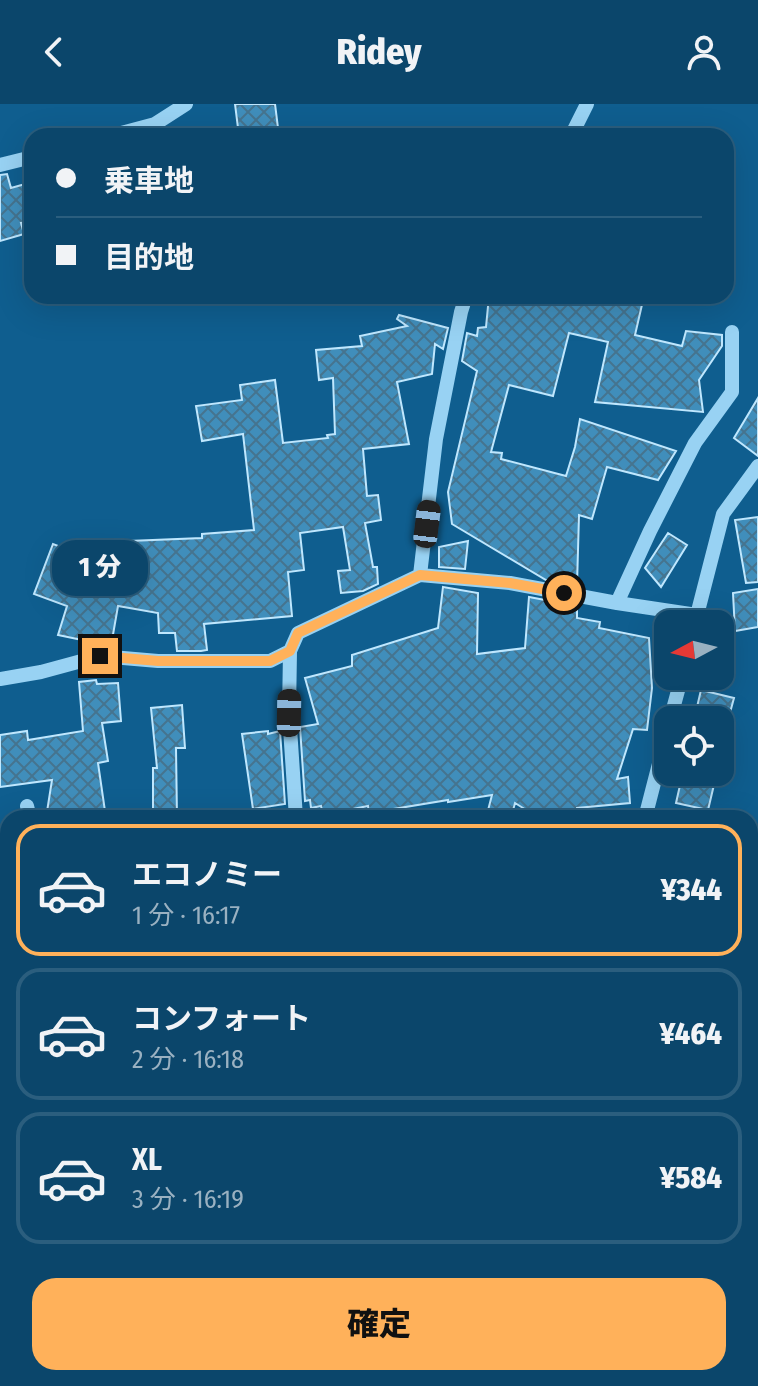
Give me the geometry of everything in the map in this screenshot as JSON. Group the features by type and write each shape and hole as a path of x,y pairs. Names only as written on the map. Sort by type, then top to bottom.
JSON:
{"street":[{"path":"140,128 155,124 186,104"},
{"path":"575,128 587,104"},
{"path":"0,165 24,159"},
{"path":"420,575 436,439 464,304"},
{"path":"617,603 695,443 732,392 732,332"},
{"path":"698,610 723,514 758,466"},
{"path":"295,810 289,713 290,651 298,633 420,575 510,583 654,610"},
{"path":"0,679 100,656 158,661 270,661 290,651"},
{"path":"647,810 654,783"}],"building":[{"path":"235,104 275,104 278,128 238,128"},
{"path":"7,174 11,188 24,184 24,223 21,223 24,234 0,241 0,175"},
{"path":"488,304 642,304 635,335 682,346 686,331 722,335 722,346 699,380 703,412 595,402 608,342 569,333 553,396 509,385 491,452 502,453 501,459 566,476 580,419 676,451 658,480 607,467 592,519 579,515 577,585 546,580 452,524 448,492 477,371 462,361 467,333 477,336 478,328 486,327"},
{"path":"399,315 448,328 443,349 435,344 432,374 397,382 409,444 363,449 367,496 378,495 381,520 365,523 373,567 377,567 378,584 363,591 341,593 338,571 350,570 343,527 300,533 304,570 288,572 292,616 204,624 207,650 201,651 177,651 175,633 159,633 158,613 118,606 111,646 58,635 67,606 34,594 53,544 106,564 104,542 202,538 202,534 254,530 243,434 202,441 196,406 242,400 240,385 275,380 283,443 328,438 327,435 335,434 333,378 319,380 316,350 362,346 360,336 407,326 397,319"},
{"path":"758,398 758,456 734,438"},
{"path":"758,517 758,582 746,583 735,520"},
{"path":"668,533 687,545 661,587 645,568"},
{"path":"468,541 465,569 439,567 439,547"},
{"path":"443,587 478,593 477,654 525,648 529,597 577,606 577,618 600,622 599,628 649,638 652,688 647,730 633,729 617,779 628,777 630,803 577,810 526,810 515,803 513,810 488,810 492,795 387,810 369,810 368,806 348,810 322,810 321,806 311,808 310,800 305,801 300,727 318,724 305,678 352,666 352,655 438,628"},
{"path":"758,589 758,627 735,631 733,593"},
{"path":"96,680 97,684 118,683 121,721 102,723 108,761 98,763 105,810 47,810 52,780 0,787 0,735 27,731 28,740 83,731 79,682"},
{"path":"701,690 734,698 732,706 697,706"},
{"path":"182,705 185,748 176,748 177,810 153,810 153,768 157,768 151,708"},
{"path":"268,731 268,734 280,731 285,804 253,809 242,734"},
{"path":"680,786 714,786 708,810 676,803"}],"route":[{"path":"100,656 158,661 270,661 290,651 298,633 420,575 510,583 564,593"}]}
